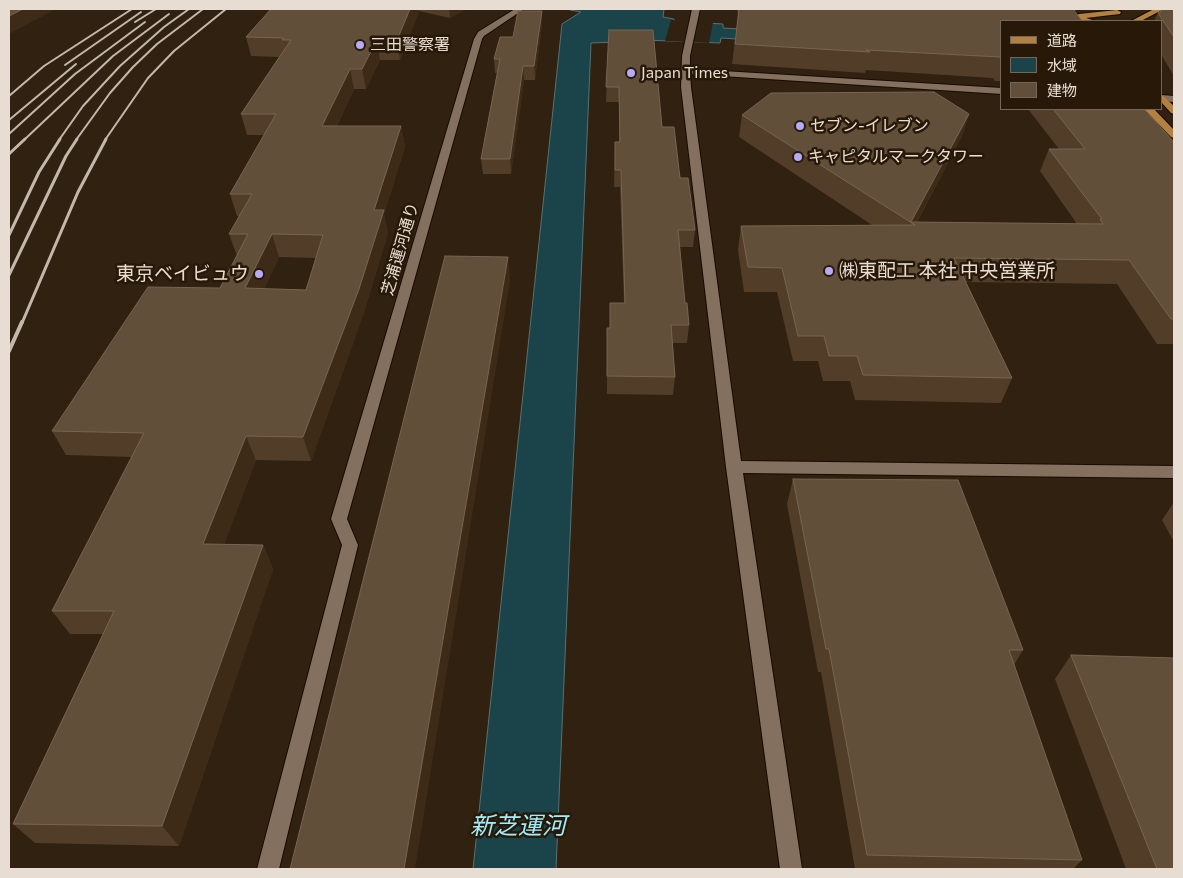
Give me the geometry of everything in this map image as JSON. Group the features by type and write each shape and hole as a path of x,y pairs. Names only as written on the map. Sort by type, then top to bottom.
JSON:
{"main road":[{"path":"1138,20 1160,9"},
{"path":"1064,19 1099,15 1120,10"},
{"path":"1102,20 1120,10"},
{"path":"1052,18 1078,20"},
{"path":"1163,99 1174,111"},
{"path":"1150,110 1174,135"}],"street":[{"name":"芝浦運河通り","path":"268,869 350,545 339,520 478,39 481,34 520,9"},
{"path":"696,9 688,44 685,71 734,467 791,869"},
{"path":"685,71 1000,91"},
{"path":"734,467 1174,472"}],"water":[{"name":"新芝運河","path":"664,9 663,17 674,19 674,21 723,24 723,28 1000,44 1000,55 721,38 720,43 619,39 618,42 591,43 556,869 473,869 562,24 581,12 570,10"}],"pier":[{"path":"671,20 713,22 709,43 665,41"}],"building":[{"path":"9,9 23,9 9,16"},
{"path":"271,9 410,9 397,40 377,40 362,69 350,69 322,126 401,126 374,210 384,210 359,289 303,437 246,436 203,544 263,545 162,826 13,824 114,611 52,611 144,433 52,431 148,287 220,288 248,234 229,234 252,194 230,194 276,114 241,114 291,40 282,40 284,38 246,37","holes":["272,234 323,235 306,290 245,288"]},
{"path":"739,9 1073,9 1081,20 1000,20 1000,57 735,44"},
{"path":"1165,9 1174,9 1174,37 1163,20 1158,13"},
{"path":"518,11 542,11 534,66 523,66 510,159 481,159 500,59 494,59 500,37 513,37"},
{"path":"609,30 653,30 662,127 674,127 680,178 688,178 695,230 678,230 689,325 671,325 675,377 607,376 607,328 610,328 610,303 625,303 621,170 615,170 615,142 620,142 619,87 606,87"},
{"path":"934,92 969,114 911,222 1103,224 1100,219 1102,219 1049,149 1085,149 1054,110 1145,110 1174,142 1174,319 1171,319 1129,260 954,258 1012,378 863,375 857,356 829,356 824,336 798,336 782,268 748,267 741,226 915,225 742,115 771,93"},
{"path":"445,256 508,257 404,869 290,869"},
{"path":"793,479 958,480 1023,650 1009,650 1082,860 867,855 829,649 826,649"},
{"path":"1071,655 1174,658 1174,869 1157,869"}],"railway":[{"path":"9,96 44,66 132,9"},
{"path":"135,22 156,9"},
{"path":"59,140 83,106 120,66 164,27 189,9"},
{"path":"76,140 110,93 133,67 157,44 203,9"},
{"path":"105,140 148,78 174,51 226,9"},
{"path":"65,65 141,12"},
{"path":"24,140 113,56 169,14"},
{"path":"9,134 75,74 145,22"},
{"path":"9,120 76,64"},
{"path":"9,154 25,139"},
{"path":"9,235 39,172 60,139"},
{"path":"9,275 66,156 77,139"},
{"path":"22,323 78,192 106,139"},
{"path":"9,351 22,322"}],"place":[{"name":"三田警察署","path":"360,45"},
{"name":"Japan Times","path":"631,73"},
{"name":"セブン-イレブン","path":"800,126"},
{"name":"キャピタルマークタワー","path":"798,157"},
{"name":"㈱東配工 本社 中央営業所","path":"829,271"},
{"name":"東京ベイビュウ","path":"259,274"}]}
